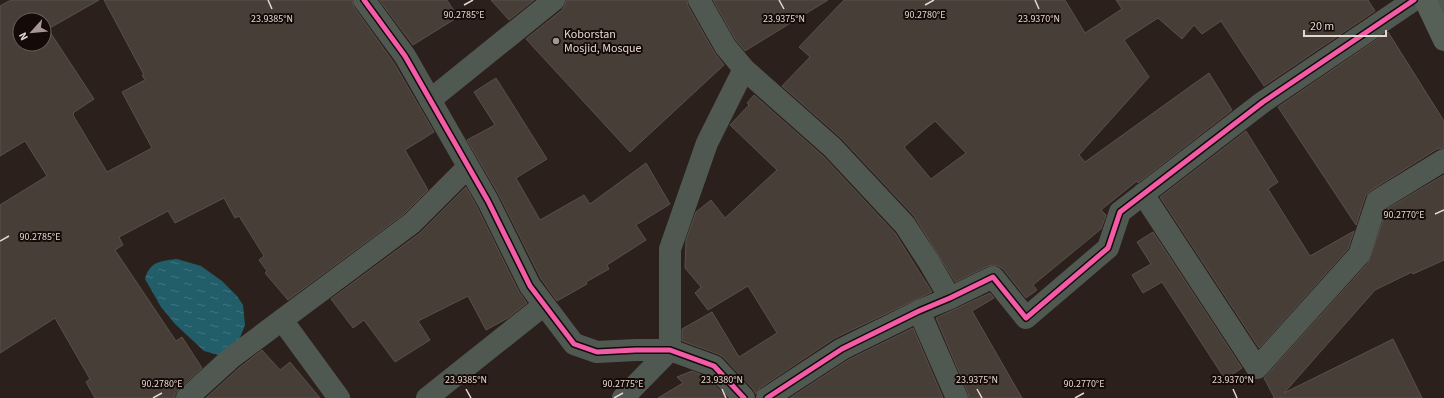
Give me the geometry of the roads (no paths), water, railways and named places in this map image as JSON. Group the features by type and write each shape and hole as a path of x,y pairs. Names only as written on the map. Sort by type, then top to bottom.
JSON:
{"highway":[{"path":"1428,3 1444,40"}],"street":[{"path":"364,0 405,56 488,201 530,286 574,344 597,352 670,350 714,366 744,398"},
{"path":"430,100 554,0"},
{"path":"699,0 725,46 744,69 832,147 905,225 950,298"},
{"path":"767,398 842,349 993,277 1026,318 1108,248 1120,212 1263,102 1428,3"},
{"path":"623,398 670,350 670,249 707,143 744,69"},
{"path":"1143,194 1257,368 1359,255 1377,201 1444,160"},
{"path":"188,398 231,358 412,223 468,167"},
{"path":"427,398 544,305"},
{"path":"919,311 958,398"},
{"path":"282,320 339,398"}],"water":[{"path":"177,259 201,266 222,281 237,296 243,305 245,325 239,340 219,355 204,351 175,324 161,307 145,279 147,273 153,265 161,261"}],"place":[{"name":"Koborstan Mosjid, Mosque","path":"556,41"}]}
